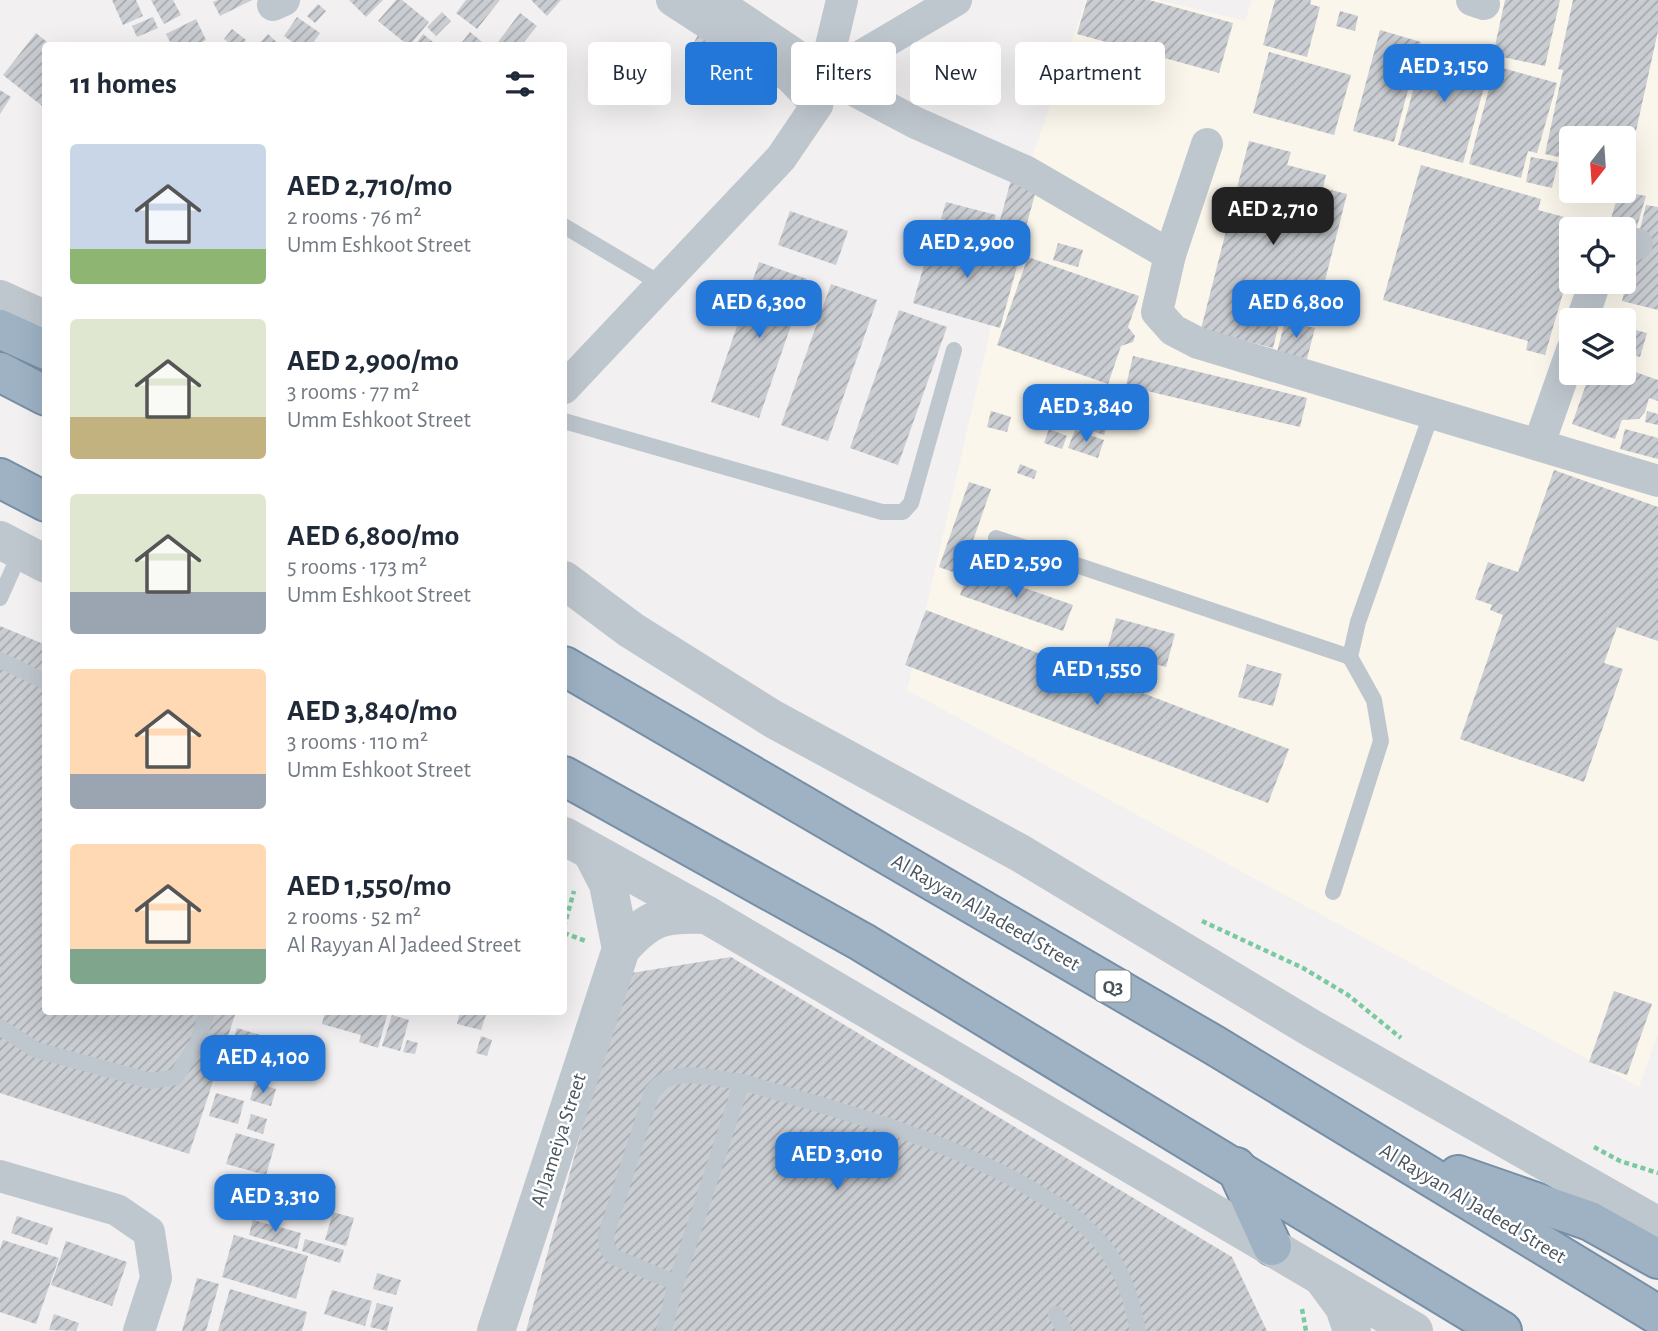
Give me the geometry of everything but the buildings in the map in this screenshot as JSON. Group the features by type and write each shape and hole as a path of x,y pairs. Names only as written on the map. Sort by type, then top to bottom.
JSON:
{"highway":[{"path":"0,329 42,348"},
{"path":"0,373 42,394"},
{"path":"0,478 42,500"},
{"path":"0,504 42,516"},
{"name":"Al Rayyan Al Jadeed Street","path":"567,668 1214,1045 1658,1315"},
{"path":"567,778 862,942 1502,1331"},
{"path":"1384,1149 1590,1221 1658,1259"},
{"path":"1236,1167 1272,1246"},
{"path":"1368,1248 1473,1331"}],"street":[{"path":"672,0 791,78"},
{"path":"714,0 791,51"},
{"path":"834,42 842,0"},
{"path":"884,42 956,0"},
{"path":"567,385 781,158 817,105"},
{"path":"883,105 916,123 1027,172 1170,255"},
{"path":"1207,144 1170,255 1157,312 1173,330 1198,343 1658,481"},
{"path":"0,299 42,318"},
{"path":"1539,444 1560,385"},
{"path":"567,582 631,631 773,719 1020,853 1300,1021 1647,1215"},
{"path":"577,844 707,915 1095,1146 1272,1246 1414,1331"},
{"name":"Al Jameiya Street","path":"577,844 608,884 621,949"},
{"name":"Al Jameiya Street","path":"496,1331 621,949 639,929 671,913 707,915"},
{"path":"0,1176 117,1210 149,1232 156,1278 139,1331"},
{"path":"1320,1276 1344,1307 1352,1331"}],"lane":[{"path":"567,228 663,285"},
{"path":"567,422 882,512 903,512 912,503 954,350"},
{"path":"1333,892 1381,741 1374,700 1350,657 1358,622 1432,412"},
{"path":"996,538 1350,657"},
{"path":"0,598 22,551"},
{"path":"0,660 42,680"},
{"path":"0,1027 36,1050 151,1081 176,1077 197,1044 206,1015"},
{"path":"676,1283 614,1257 607,1248 606,1235 652,1092 665,1079 677,1074 742,1082 868,1118 975,1160 1067,1210 1093,1233 1113,1260 1130,1291 1138,1331"},
{"path":"664,1331 676,1283 742,1082"},
{"path":"1056,1314 1065,1331"}],"shaded area":[{"path":"1086,0 1158,0 1245,21 1252,0 1658,0 1658,1033 1639,1087 907,690 1027,172 1050,105 1165,105 1165,42 1072,42"}]}
